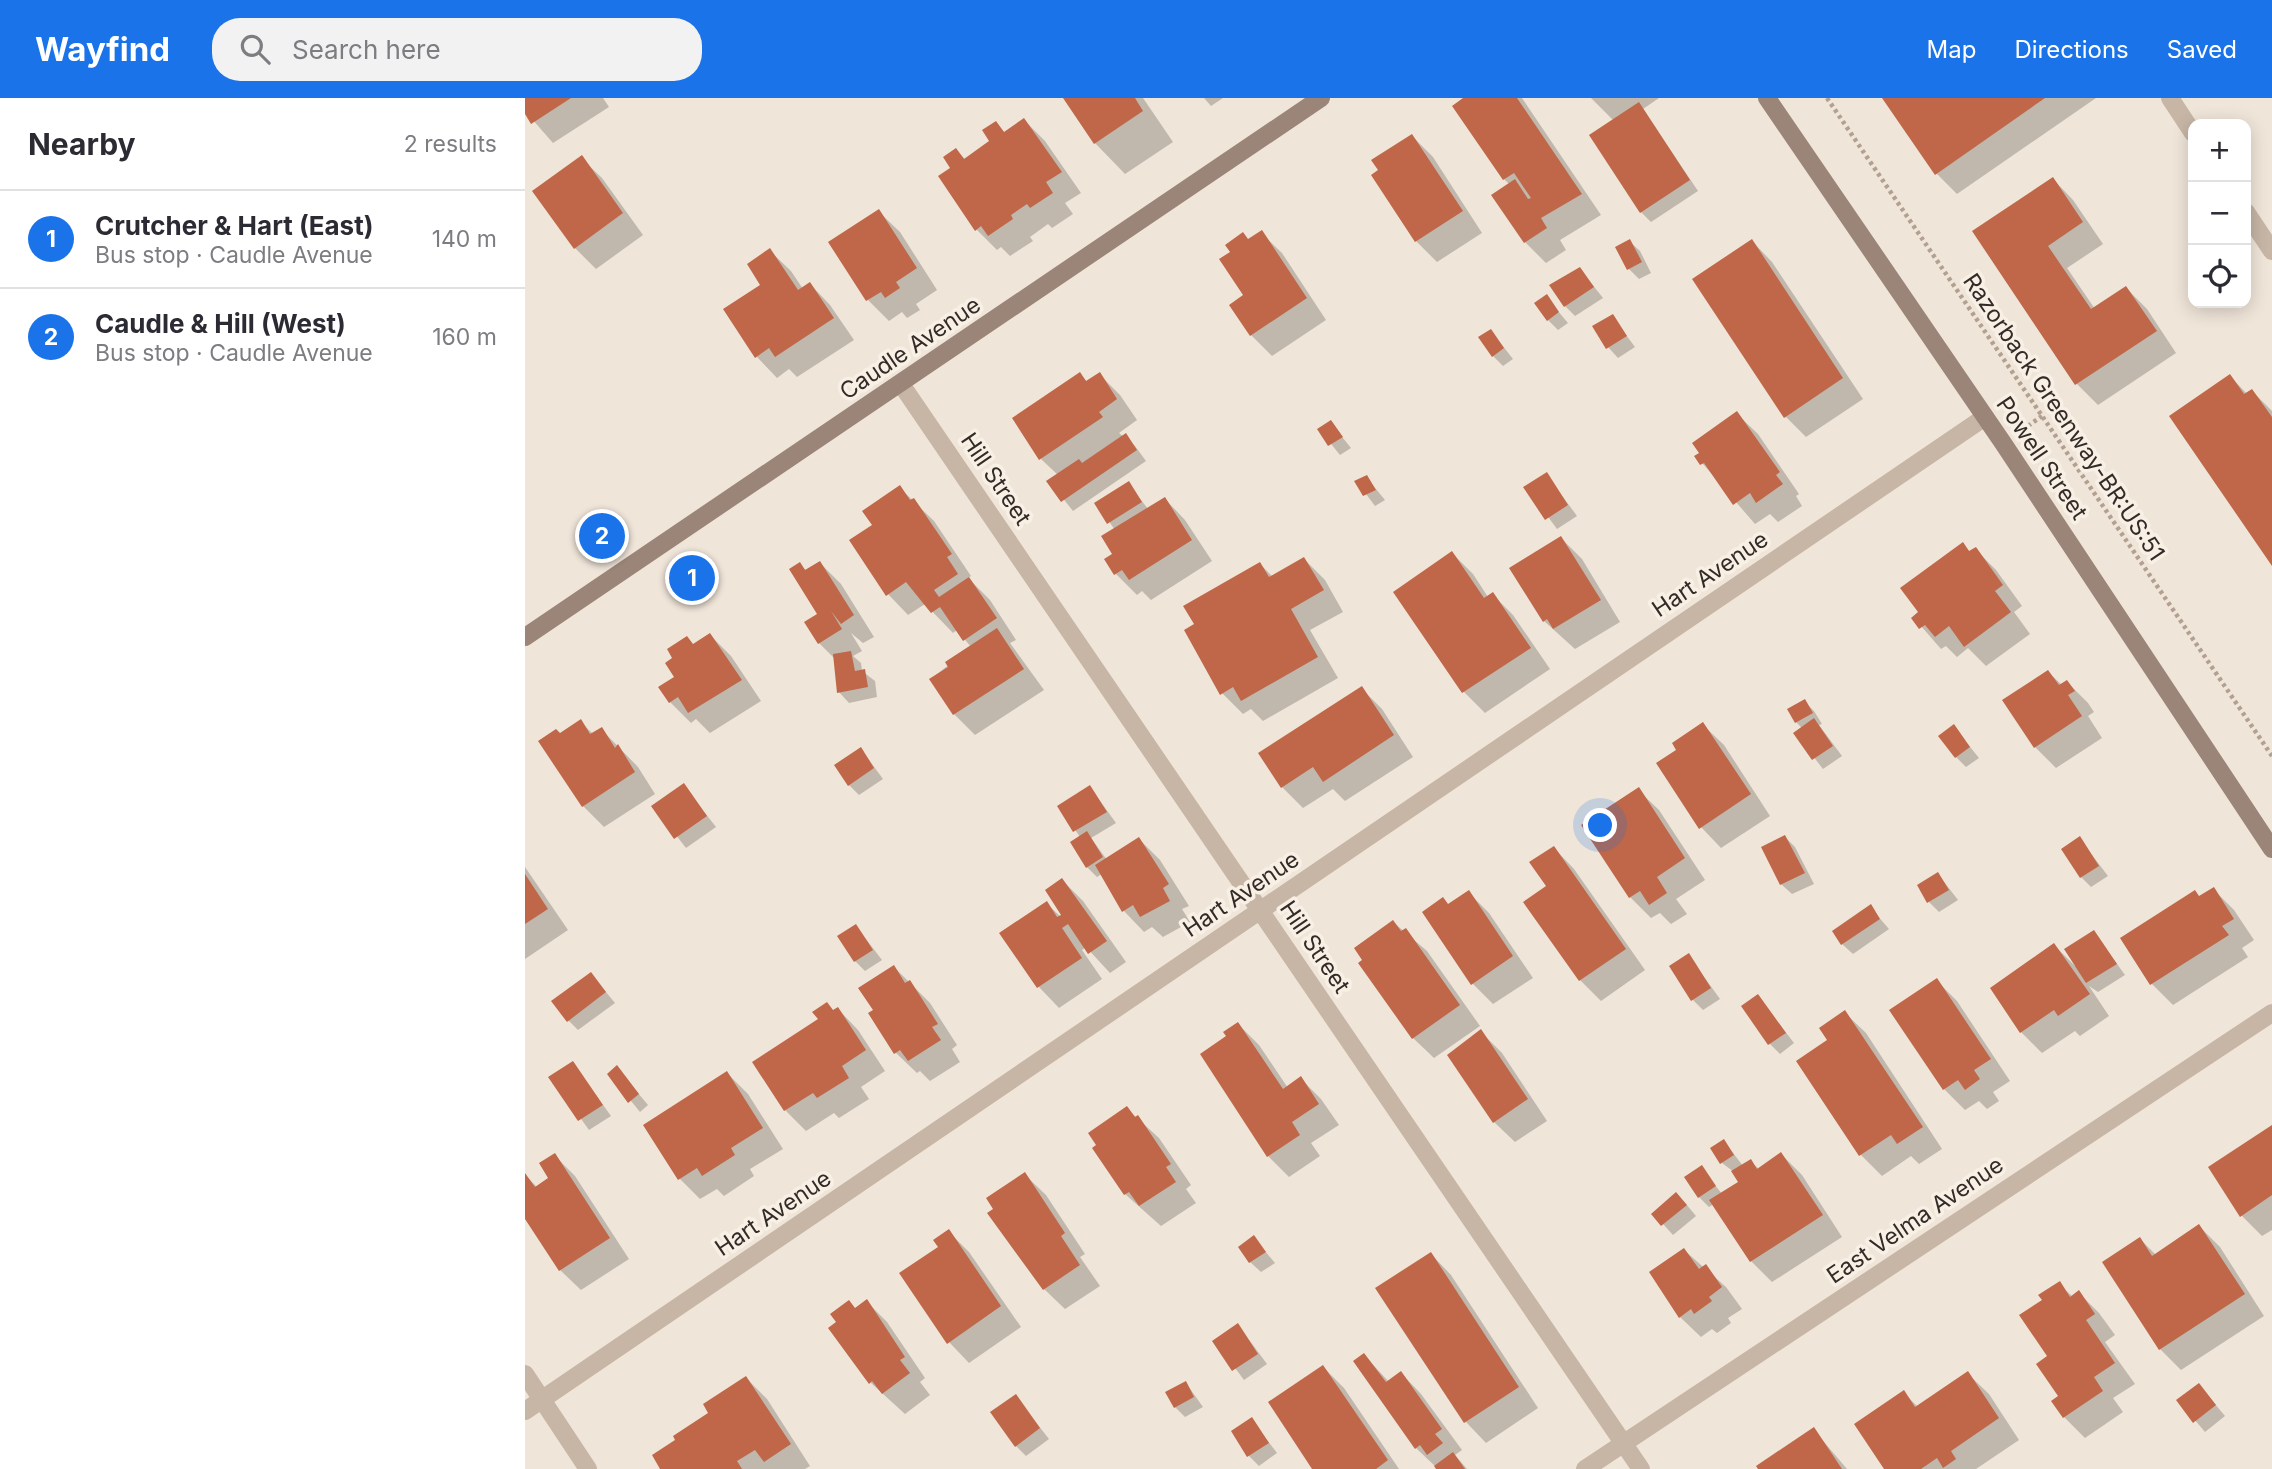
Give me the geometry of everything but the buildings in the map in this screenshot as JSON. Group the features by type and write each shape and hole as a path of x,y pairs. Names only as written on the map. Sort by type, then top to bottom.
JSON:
{"street":[{"name":"Caudle Avenue","path":"525,637 1321,98"},
{"name":"Powell Street","path":"1767,98 1985,417 2272,849"},
{"path":"2170,98 2188,125"},
{"path":"2251,220 2272,251"},
{"name":"Hill Street","path":"901,384 1641,1469"},
{"name":"Hart Avenue","path":"525,1411 1985,417"},
{"name":"East Velma Avenue","path":"1585,1469 2272,1013"},
{"path":"525,1374 588,1469"}],"path":[{"name":"Razorback Greenway-BR:US:51","path":"1827,98 2272,756"},
{"path":"2024,428 2042,416"}],"place":[{"name":"Caudle & Hill (West)","path":"602,536"},
{"name":"Crutcher & Hart (East)","path":"692,578"}]}
